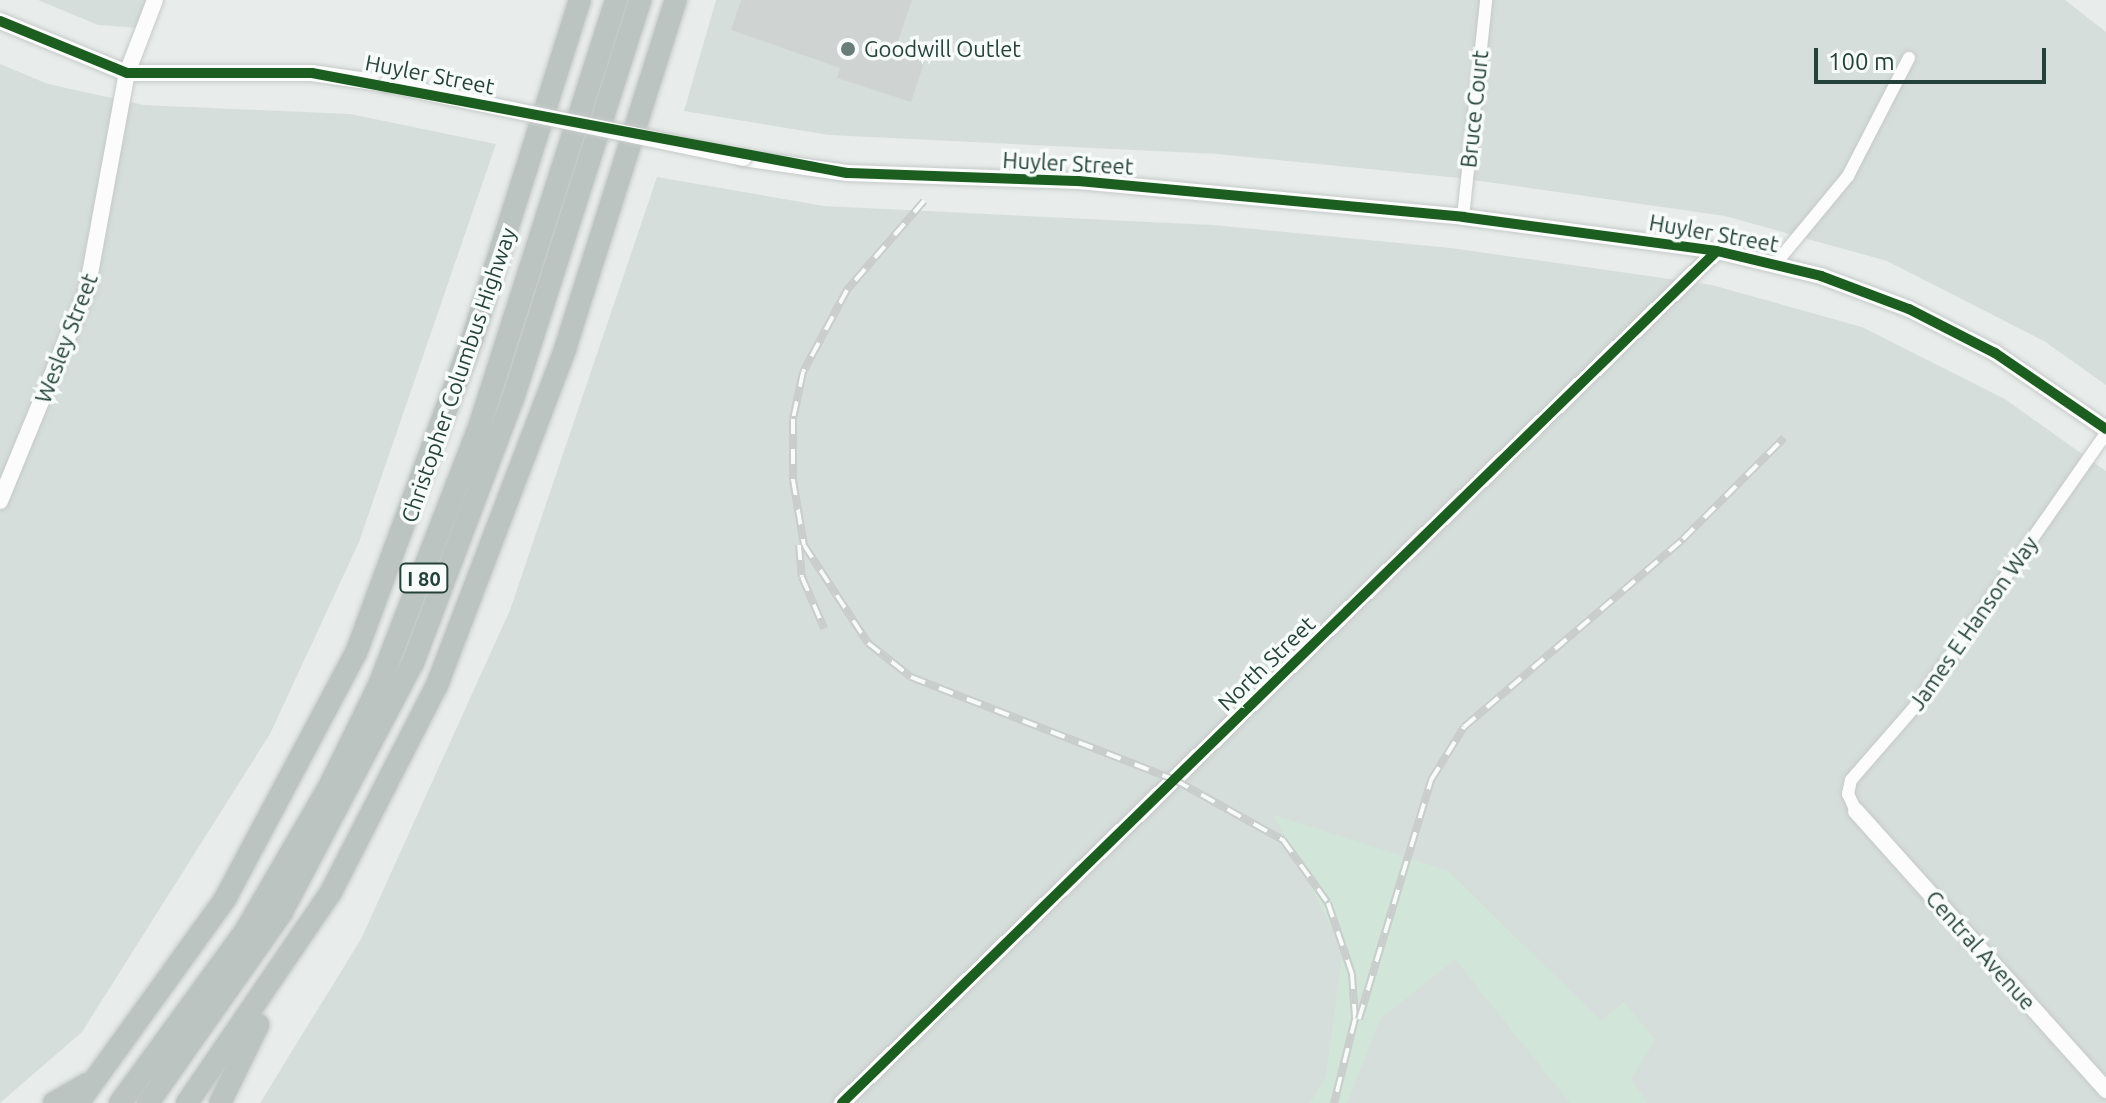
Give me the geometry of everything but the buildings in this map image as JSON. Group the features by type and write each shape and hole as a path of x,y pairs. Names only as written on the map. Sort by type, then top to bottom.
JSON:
{"highway":[{"name":"Christopher Columbus Highway","path":"78,1103 99,1078 247,863 356,653 472,340 580,0"},
{"name":"Christopher Columbus Highway","path":"120,1103 253,918 379,685 480,424 616,0"},
{"name":"I 80","path":"148,1103 290,900 413,663 504,426 640,0"},
{"name":"I 80","path":"187,1103 292,955 398,767 481,581 570,333 676,0"},
{"path":"220,1103 292,955"},
{"path":"54,1103 99,1078"}],"street":[{"name":"Wesley Street","path":"0,501 87,290 127,73 155,0"},
{"name":"Bruce Court","path":"1463,217 1486,0"},
{"name":"Huyler Street","path":"0,21 127,73 312,73 387,84 743,158 847,173 1078,181 1463,217 1717,251 1776,263 1850,286 1952,329 2106,431"},
{"path":"1776,263 1848,176 1909,58"},
{"name":"North Street","path":"842,1103 1717,251"},
{"name":"James E Hanson Way","path":"1856,811 1848,794 1851,780 1893,735 2106,431"},
{"name":"Central Avenue","path":"1856,811 2106,1090"}],"shaded area":[{"path":"38,0 151,0 138,28 98,25"},
{"path":"716,0 2065,0 2106,32 2106,385 2044,341 1887,261 1725,216 1459,178 1217,154 829,135 684,111"},
{"path":"0,64 48,84 144,105 350,114 496,144 359,542 270,734 82,1032 0,1103"},
{"path":"657,177 824,206 1213,225 1451,248 1712,285 1862,327 2005,399 2106,471 2106,1103 260,1103 361,939 510,610"}],"green space":[{"path":"1274,815 1448,871 1601,1021 1624,1002 1655,1040 1631,1079 1647,1103 1570,1103 1455,959 1380,1019 1347,1103 1310,1103 1326,1077 1343,950"}],"railway":[{"path":"924,201 847,290 803,372 793,419 793,480 804,545 868,643 911,677 1175,780 1283,840 1328,903 1352,974 1355,1019 1334,1103"},
{"path":"1359,1019 1431,780 1464,727 1683,539 1784,438"},
{"path":"799,545 802,577 824,628"}],"cycle path":[{"path":"0,21 127,73 312,73 847,173 1078,181 1463,217 1717,251 1821,276 1909,309 1995,353 2106,429"},
{"path":"842,1103 1717,251"}],"place":[{"name":"Goodwill Outlet","path":"848,49"}]}
